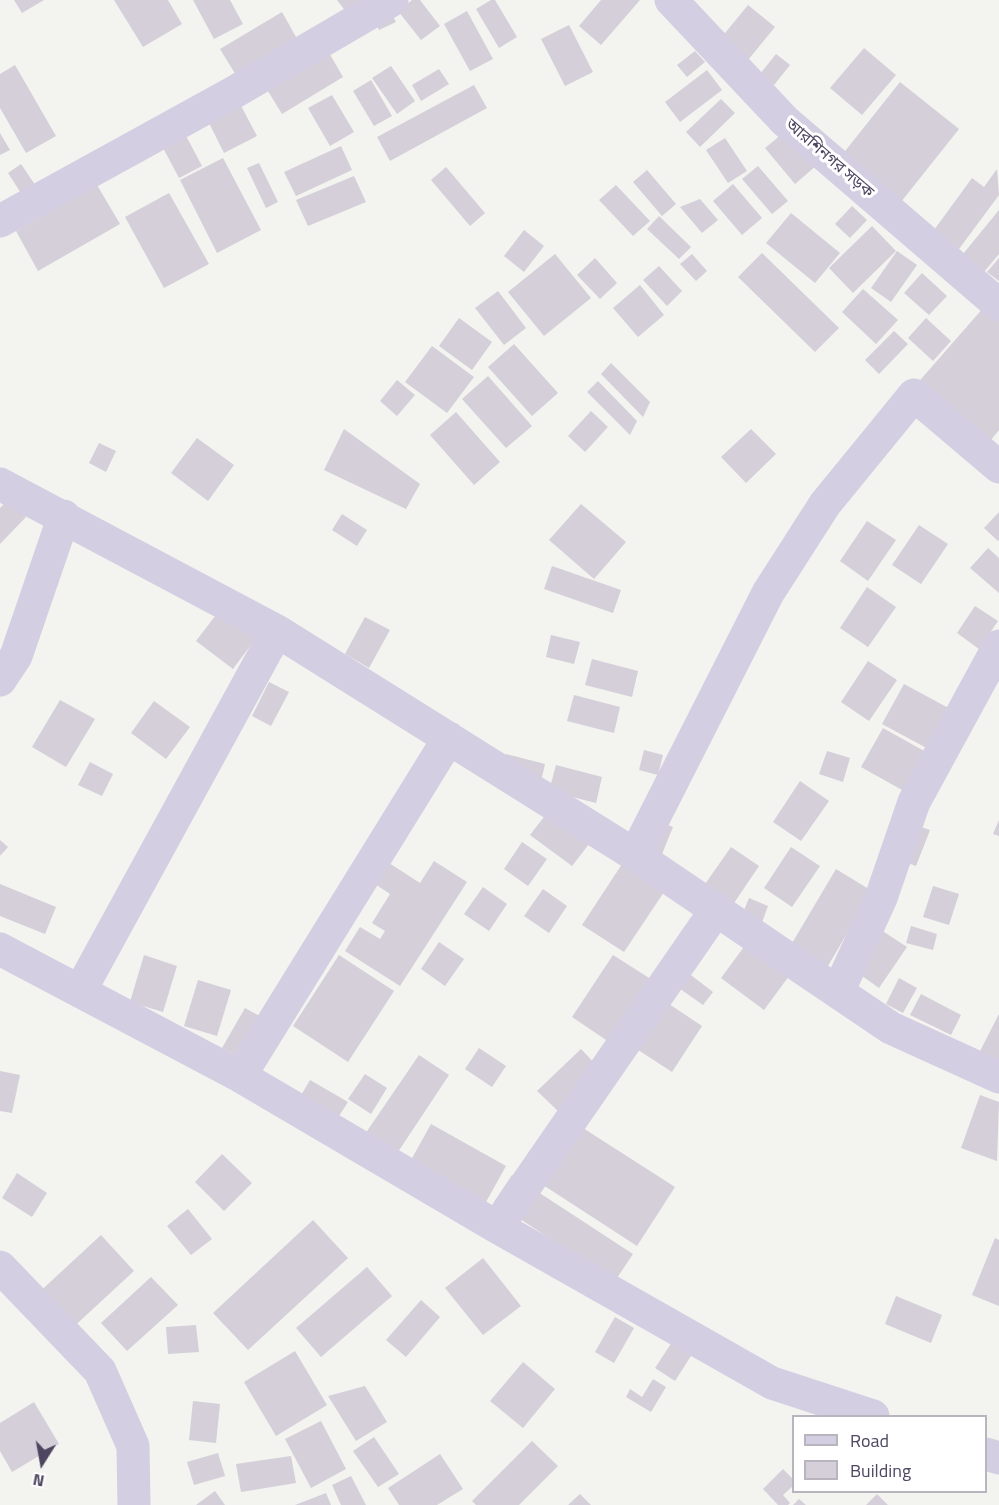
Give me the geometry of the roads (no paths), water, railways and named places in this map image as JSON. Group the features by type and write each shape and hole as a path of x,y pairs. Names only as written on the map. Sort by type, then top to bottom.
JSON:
{"street":[{"path":"0,221 231,94 392,0"},
{"name":"আরশিনগর সড়ক","path":"671,0 785,121 999,305"},
{"path":"635,855 768,593 825,504 914,395 999,467"},
{"path":"0,484 64,516 277,632 635,855 891,1028 999,1077"},
{"path":"0,680 16,656 64,516"},
{"path":"80,991 277,632"},
{"path":"838,992 880,898 914,802 999,646"},
{"path":"240,1076 449,738"},
{"path":"497,1227 716,910"},
{"path":"0,949 240,1076 497,1227 772,1383 870,1415"},
{"path":"0,1267 100,1371 133,1446 134,1505"}]}
